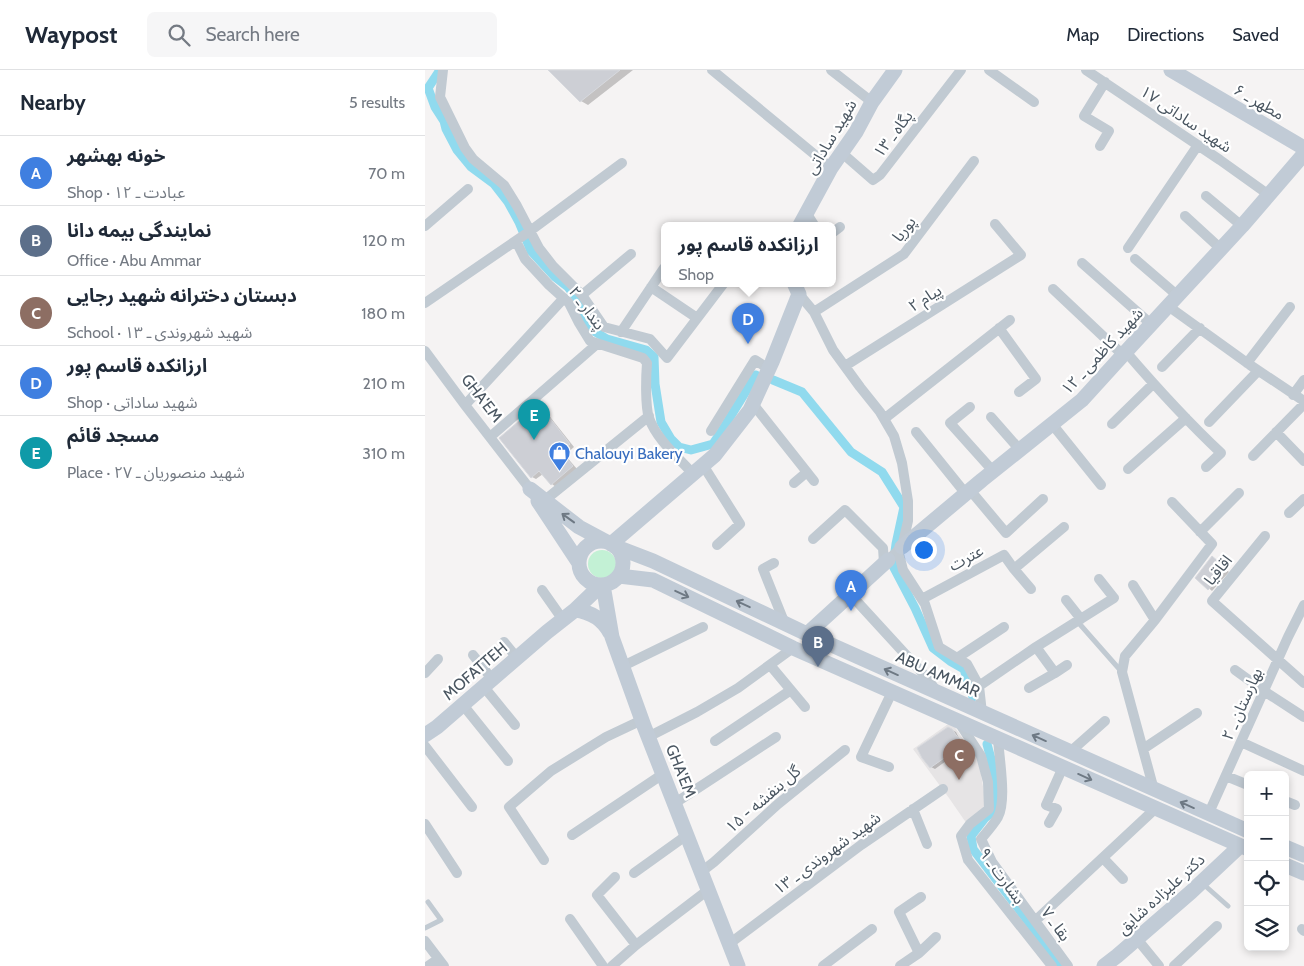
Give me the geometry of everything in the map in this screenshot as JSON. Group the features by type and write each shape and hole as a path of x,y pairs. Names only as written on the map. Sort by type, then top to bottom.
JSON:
{"street":[{"path":"443,70 440,97 465,148 473,159 504,185 539,248 553,266 582,295 604,327 650,340 667,358 721,287"},
{"path":"712,70 831,168"},
{"path":"831,70 872,102"},
{"name":"شهید ساداتی","path":"807,221 831,168 856,132 872,102 895,70"},
{"name":"پگاه ـ ۱۳","path":"841,153 873,180 880,175 961,70"},
{"path":"989,70 1034,102"},
{"name":"شهید ساداتی ۱۷","path":"1086,70 1269,195"},
{"name":"مطهر ـ ۶","path":"1171,70 1304,148"},
{"path":"1100,146 1109,131 1084,116 1105,82"},
{"path":"1128,248 1198,145"},
{"name":"شهید کاظمی ـ ۱۲","path":"807,634 893,555 993,471 1082,400 1242,226 1304,154"},
{"name":"پوریا","path":"813,312 904,254 973,161"},
{"path":"425,303 516,241 622,163"},
{"path":"425,226 468,189"},
{"path":"1206,196 1242,226"},
{"path":"1185,216 1221,249"},
{"name":"پیام ۲","path":"845,366 1021,255 995,224"},
{"name":"پندار ـ ۲","path":"516,241 525,259 569,303 590,341 643,358 647,363 649,416 661,439 698,469 740,524 717,545"},
{"path":"582,295 631,254"},
{"path":"1135,259 1200,328 1304,402 1253,456"},
{"path":"1082,263 1151,324"},
{"path":"621,332 661,272"},
{"path":"651,287 697,318"},
{"path":"796,288 813,312 833,350 859,387 880,412 894,436 902,463 909,501 908,521 893,555"},
{"path":"611,544 715,455 750,410 769,369 796,288"},
{"path":"1053,289 1124,353 1221,453 1206,467"},
{"path":"465,405 564,298"},
{"path":"1247,363 1290,307"},
{"path":"884,418 1010,320"},
{"path":"999,328 1035,379 1019,392"},
{"path":"1162,367 1200,328"},
{"path":"490,437 597,344"},
{"name":"GHA'EM","path":"425,351 531,489"},
{"path":"711,431 755,360 769,369"},
{"path":"1209,422 1258,371"},
{"path":"1293,394 1304,380"},
{"path":"1112,424 1153,384"},
{"path":"753,404 814,481"},
{"path":"969,407 950,423 993,471"},
{"path":"545,500 649,416"},
{"path":"991,417 1020,450"},
{"path":"1128,469 1187,418"},
{"path":"1052,424 1101,485"},
{"path":"916,432 1006,533 1043,499"},
{"path":"1276,432 1304,461"},
{"path":"794,483 807,472"},
{"path":"531,489 580,566 583,576 588,581 602,585 614,581 619,576 623,563 619,550 611,544 595,542 589,545 580,556 580,566 579,588 576,598 547,632"},
{"name":"ABU AMMAR","path":"531,489 579,527 611,544 653,561 937,693 1244,829"},
{"path":"1200,532 1239,493"},
{"path":"1289,513 1304,499"},
{"path":"1154,790 1122,672 1125,656 1155,620 1212,544 1172,502"},
{"path":"813,539 845,510 883,548 893,555 925,604 939,647 967,664 979,686 982,713"},
{"path":"1031,590 1014,569 1064,527"},
{"name":"اقاقیا","path":"1265,536 1212,601 1278,660"},
{"name":"عترت","path":"922,600 1004,555 1014,569"},
{"path":"650,579 646,569 648,564 653,561"},
{"path":"773,563 763,569 785,624"},
{"path":"619,576 650,579 793,648 1244,847"},
{"path":"979,686 1036,647 1114,598 1099,579"},
{"path":"547,632 602,585"},
{"name":"GHA'EM","path":"602,585 612,637 648,737 738,966"},
{"path":"1133,586 1155,620"},
{"path":"542,590 561,617"},
{"path":"851,595 928,679 937,693"},
{"path":"1066,600 1079,620"},
{"name":"بهارستان ـ ۲","path":"1208,814 1304,606"},
{"path":"575,610 598,618 609,630 612,637"},
{"path":"623,666 703,627"},
{"path":"957,658 1004,627"},
{"name":"MOFATTEH","path":"425,735 437,727 547,632"},
{"path":"503,642 517,658"},
{"path":"1036,647 1055,673"},
{"path":"648,737 738,688 793,648"},
{"path":"473,655 488,683 515,725"},
{"path":"425,672 438,659"},
{"path":"1278,660 1304,683"},
{"path":"770,665 805,707"},
{"path":"1029,688 1067,666"},
{"path":"1235,670 1304,716"},
{"path":"715,740 791,690"},
{"path":"889,767 861,756 892,692"},
{"path":"463,705 508,761"},
{"path":"1143,749 1197,713"},
{"path":"545,860 509,807 551,771 606,737 642,720"},
{"name":"بشارت ـ ۹","path":"958,721 981,756 988,782 989,809 970,824 961,836 968,860 1052,966"},
{"path":"1070,752 1105,721"},
{"path":"675,803 775,737"},
{"name":"بقا ـ ۷","path":"998,738 1002,802 999,816 981,838 992,862 1068,966"},
{"path":"1241,742 1304,771"},
{"path":"425,746 472,807"},
{"name":"گل بنفشه - ۱۵","path":"701,872 778,804 845,750"},
{"path":"1049,823 1057,809 1046,805 1063,767"},
{"path":"572,835 663,774"},
{"path":"1226,776 1244,783"},
{"name":"شهید شهروندی ـ ۱۳","path":"729,944 861,845 943,788"},
{"path":"1035,921 1156,808"},
{"path":"913,810 927,844"},
{"path":"425,824 457,873"},
{"path":"634,873 687,835"},
{"name":"دکتر علیزاده شایق","path":"1104,966 1244,847"},
{"path":"1289,849 1304,855"},
{"path":"1103,858 1123,878"},
{"path":"1289,867 1304,873"},
{"path":"615,877 597,895 636,945"},
{"path":"612,966 636,945 708,890"},
{"path":"919,953 899,912 921,897"},
{"path":"570,919 603,966"},
{"path":"1173,966 1217,926"},
{"path":"823,966 872,928"},
{"path":"900,966 936,938"},
{"path":"1137,939 1159,966"},
{"path":"425,940 441,962 428,966"}],"lane":[{"path":"1079,620 1122,672"},
{"path":"1201,883 1227,906"},
{"path":"425,928 441,920 428,902"}],"shaded area":[{"path":"951,722 979,761 986,806 967,824 913,749"}],"green space":[{"path":"602,550 612,554 616,564 612,574 602,578 592,574 588,564 592,554"}],"building":[{"path":"548,70 620,70 580,102"},
{"path":"539,404 570,444 561,452 573,466 551,485 539,471 531,478 499,438"},
{"path":"1212,556 1227,569 1208,590 1195,578"},
{"path":"948,727 952,729 964,744 930,768 917,748"}],"waterway":[{"path":"440,70 428,88 435,107 444,121 457,150 471,167 494,184 508,202 531,251 555,277 568,287 578,300 588,325 592,330 607,339 646,350 654,357 655,384 661,422 671,439 679,447 691,450 713,444 757,376"},
{"path":"773,380 802,392 851,452 882,472 904,507 893,566 933,648 964,669 973,697"},
{"path":"987,744 997,803 994,811 985,818 971,836 973,849 1062,966"}],"place":[{"name":"ارزانکده قاسم پور","path":"748,344"},
{"name":"مسجد قائم","path":"534,440"},
{"name":"Chalouyi Bakery","path":"559,472"},
{"name":"خونه بهشهر","path":"851,611"},
{"name":"نمایندگی بیمه دانا","path":"818,667"},
{"name":"دبستان دخترانه شهید رجایی","path":"959,780"}]}
